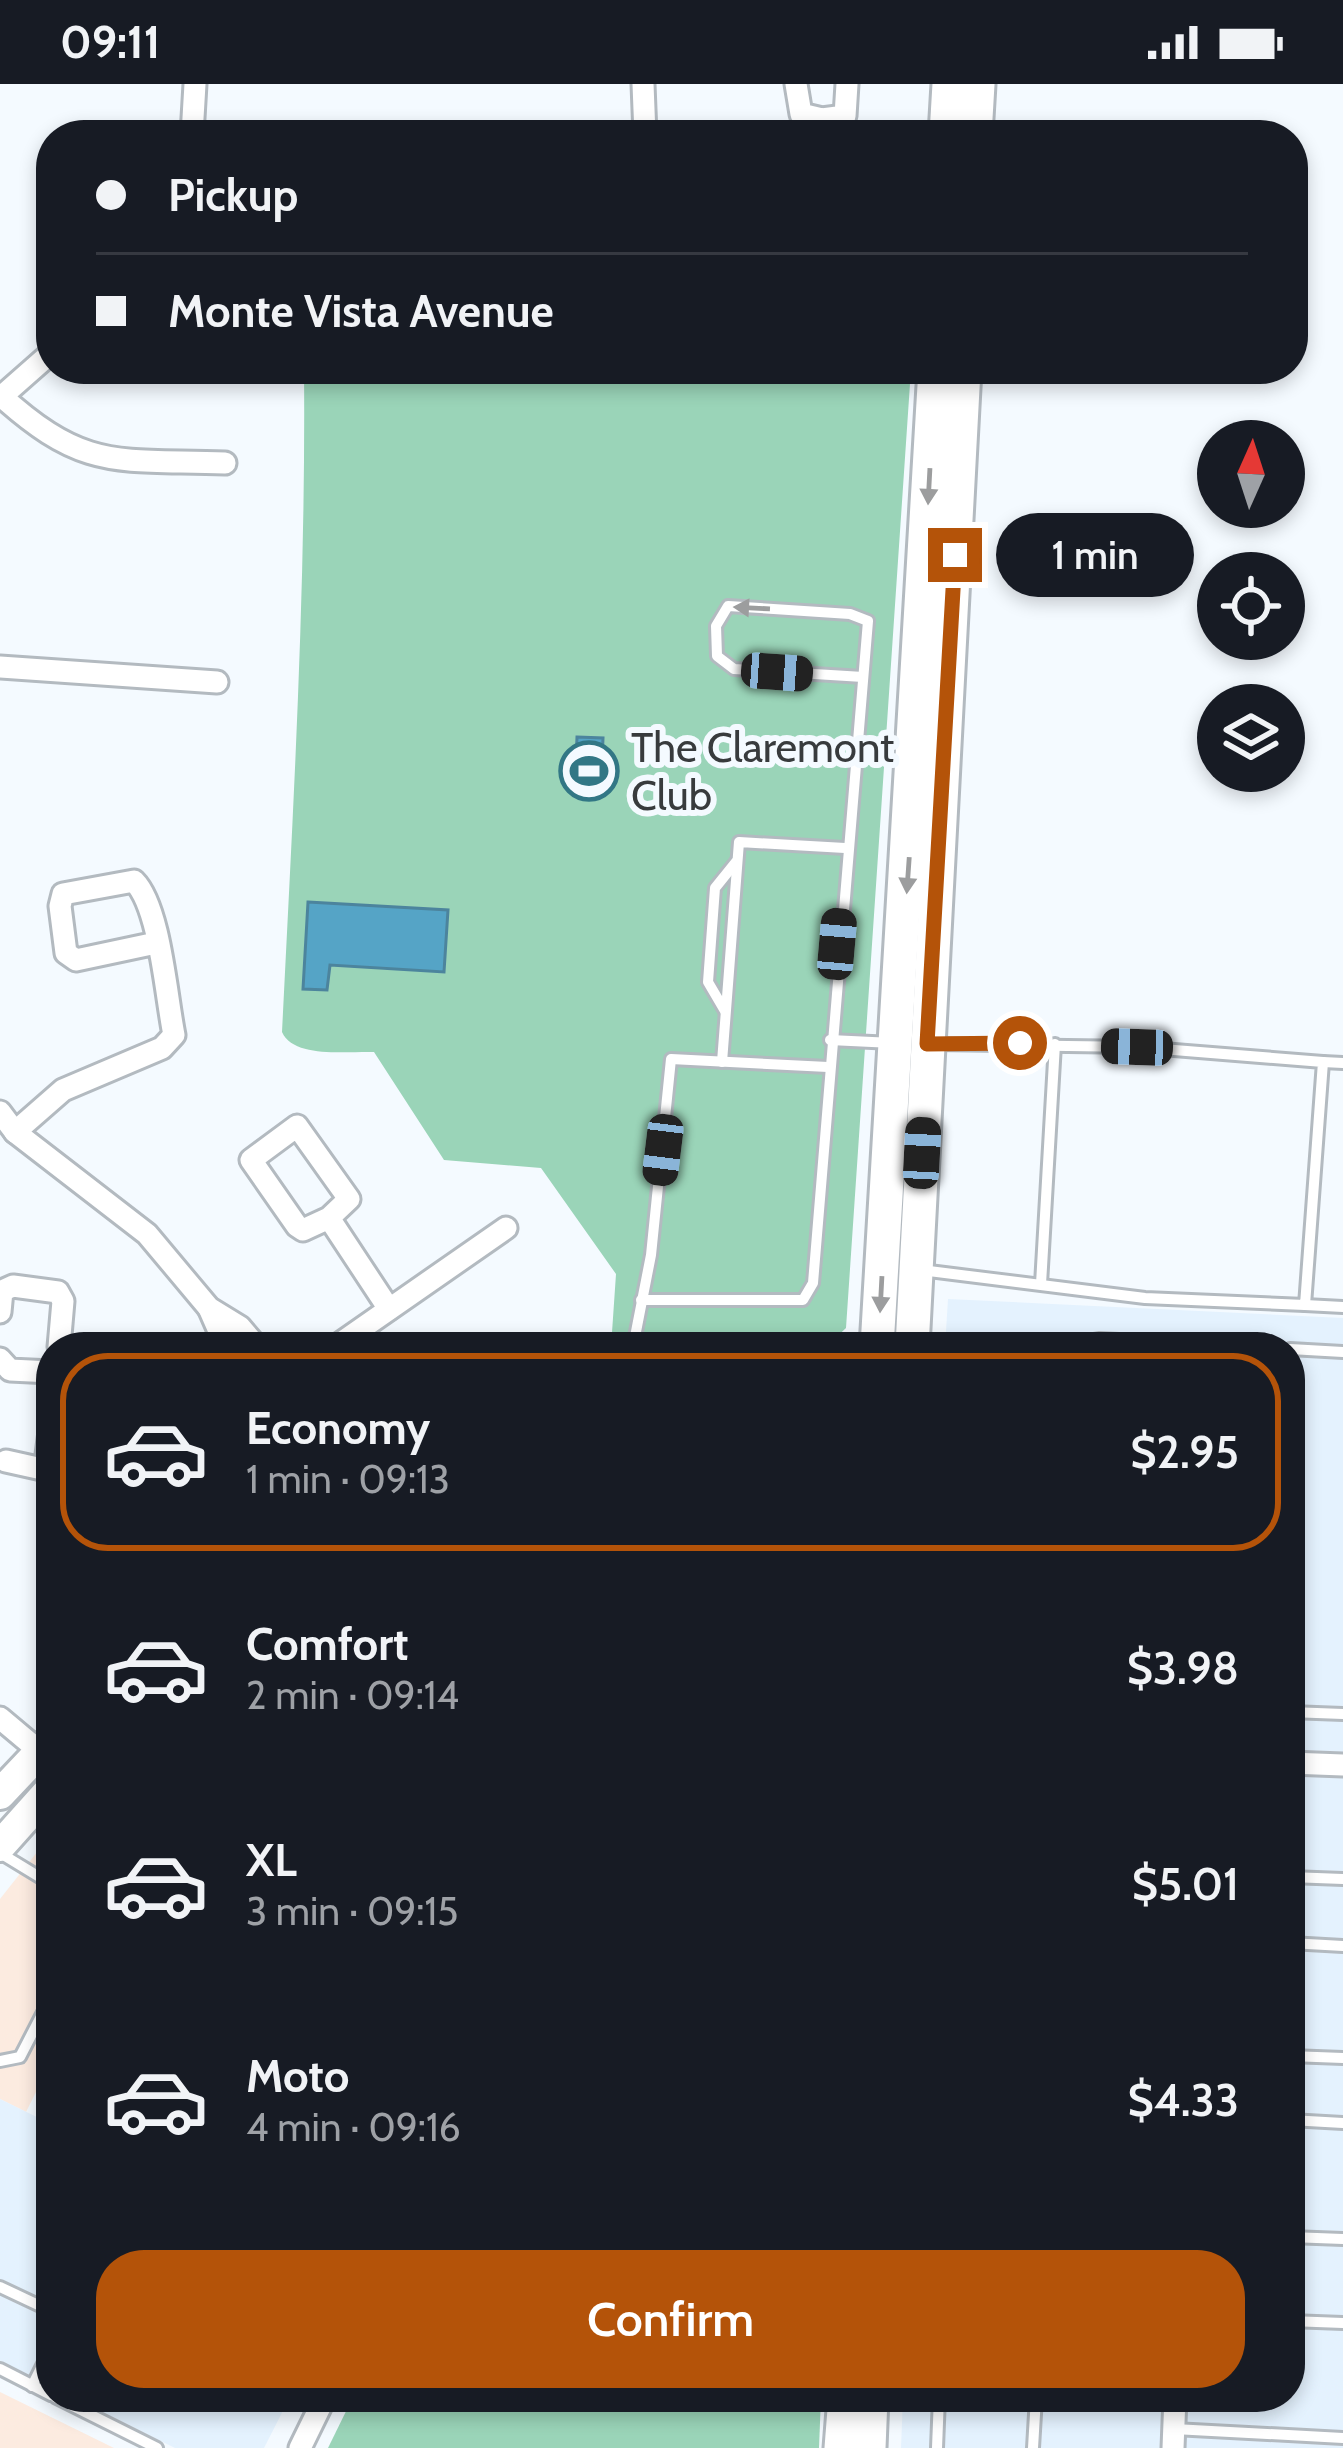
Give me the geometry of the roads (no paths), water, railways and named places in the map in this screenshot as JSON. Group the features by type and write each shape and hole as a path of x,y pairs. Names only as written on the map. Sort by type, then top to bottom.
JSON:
{"main road":[{"path":"947,120 949,84"},
{"path":"976,120 977,84"},
{"path":"913,1332 912,1043 934,384"},
{"path":"880,1332 912,1043 963,384"},
{"path":"0,1794 36,1761"},
{"path":"0,1850 36,1808"},
{"path":"841,2448 843,2412"},
{"path":"869,2448 871,2412"}],"street":[{"path":"193,120 195,84"},
{"path":"644,84 645,120"},
{"path":"796,84 801,114 822,119 845,116 847,84"},
{"path":"36,366 0,397 47,437 97,459 225,463"},
{"path":"0,668 217,682"},
{"path":"16,1132 63,1090 162,1048 174,1035 156,943 145,892 134,880 63,894 66,953 76,960 156,943"},
{"path":"0,1112 16,1132 147,1234 209,1308 219,1332"},
{"path":"297,1126 344,1185 349,1199 329,1218 303,1230 297,1226 251,1160 297,1126"},
{"path":"329,1218 389,1309"},
{"path":"356,1332 506,1228"},
{"path":"1,1301 13,1286 48,1287 63,1301 60,1332"},
{"path":"209,1308 244,1332"},
{"path":"0,1359 10,1370 36,1371"},
{"path":"6,1461 36,1467"},
{"path":"0,1718 36,1743"},
{"path":"1305,1764 1343,1765"},
{"path":"300,2448 318,2412"}],"lane":[{"path":"641,1300 803,1300 813,1283 845,848 868,621 850,614 728,606 716,626 717,656 734,669 862,677"},
{"path":"722,1062 739,842 845,848"},
{"path":"726,1014 708,982 715,888 738,860"},
{"path":"712,930 733,931"},
{"path":"830,1040 1055,1044 1343,1063"},
{"path":"1041,1284 1055,1044"},
{"path":"636,1332 651,1255 670,1059 828,1067"},
{"path":"1305,1305 1324,1062"},
{"path":"914,1269 1145,1298 1343,1307"},
{"path":"1305,1350 1343,1352"},
{"path":"1305,1713 1343,1714"},
{"path":"0,1850 36,1874"},
{"path":"1305,1878 1343,1880"},
{"path":"1305,1944 1343,1946"},
{"path":"0,2061 20,2056 36,2026"},
{"path":"1305,2056 1343,2057"},
{"path":"1305,2121 1343,2123"},
{"path":"1305,2238 1343,2239"},
{"path":"0,2287 36,2305"},
{"path":"1305,2322 1343,2323"},
{"path":"0,2369 36,2388"},
{"path":"32,2386 36,2378"},
{"path":"85,2412 157,2448"},
{"path":"937,2448 938,2412"},
{"path":"1034,2448 1035,2412"},
{"path":"1173,2438 1343,2438"}],"water":[{"path":"577,737 603,738 601,789 575,788"},
{"path":"308,902 448,910 444,972 330,965 327,990 303,989"}],"place":[{"name":"The Claremont Club","path":"589,771"}]}
